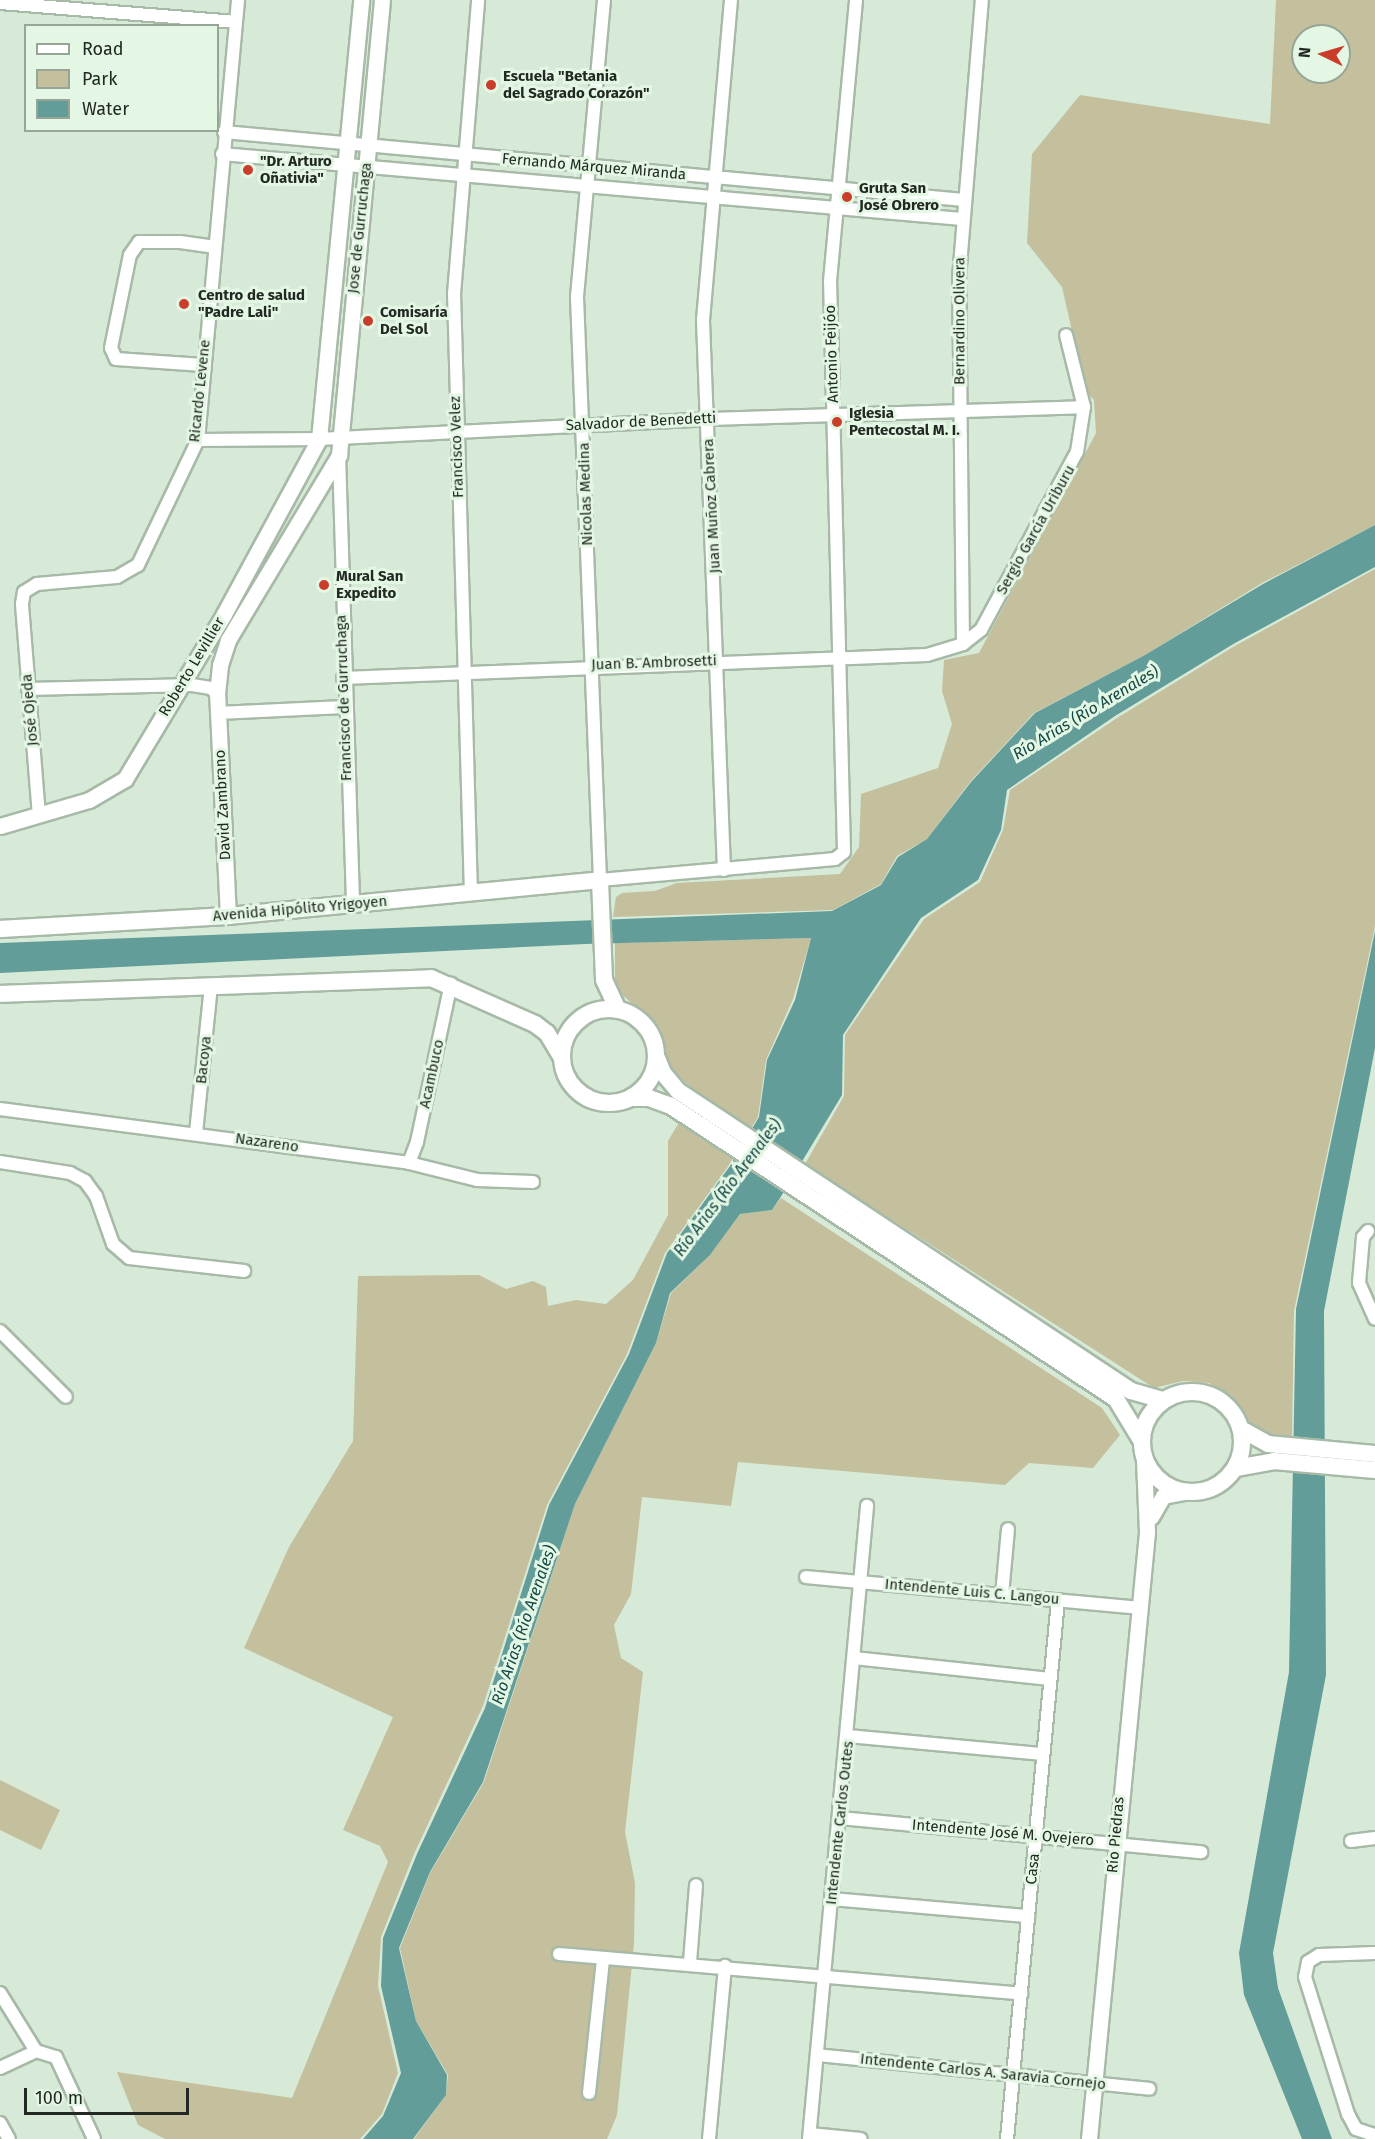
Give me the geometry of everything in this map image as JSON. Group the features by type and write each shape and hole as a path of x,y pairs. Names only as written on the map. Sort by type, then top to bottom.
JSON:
{"main road":[{"name":"Avenida Hipólito Yrigoyen","path":"0,929 228,916 600,880"},
{"path":"600,880 604,972 618,1010"},
{"path":"562,1058 572,1028 588,1014 604,972"},
{"path":"0,994 416,978 451,984 542,1028 562,1058 571,1084 586,1097 605,1104 632,1098 674,1098"},
{"path":"588,1014 618,1010 646,1026 674,1098 1116,1399 1141,1440 1144,1459 1162,1483 1189,1491 1216,1486 1236,1468 1276,1453 1339,1451 1375,1454"},
{"path":"632,1098 650,1081 657,1058"},
{"path":"829,1202 1131,1391 1162,1400 1182,1395 1209,1396 1231,1410 1240,1430 1243,1450 1236,1468"},
{"path":"1141,1440 1148,1415 1162,1400"},
{"path":"1240,1430 1276,1453 1342,1468 1375,1470"}],"street":[{"name":"Ricardo Levene","path":"22,603 24,592 37,584 117,577 138,566 198,440 224,132 238,0"},
{"name":"Jose de Gurruchaga","path":"319,439 361,0"},
{"name":"Jose de Gurruchaga","path":"339,455 382,0"},
{"name":"Francisco Velez","path":"471,894 453,294 478,0"},
{"name":"Nicolas Medina","path":"600,880 577,297 591,166 604,0"},
{"name":"Juan Muñoz Cabrera","path":"724,870 719,661 704,301 731,0"},
{"name":"Antonio Feijóo","path":"724,870 835,859 844,852 842,657 830,281 856,0"},
{"name":"Bernardino Olivera","path":"963,644 960,411 962,219 982,0"},
{"path":"0,3 236,22"},
{"name":"Fernando Márquez Miranda","path":"224,132 964,200"},
{"name":"Fernando Márquez Miranda","path":"222,154 962,219"},
{"path":"203,365 116,359 111,348 130,255 139,242 180,242 214,247"},
{"name":"Sergio García Uriburu","path":"963,644 981,630 1069,474 1082,434 1084,407 1066,335"},
{"name":"Salvador de Benedetti","path":"198,440 319,439 583,424 1084,407"},
{"name":"Roberto Levillier","path":"1,824 39,816 89,800 124,779 181,684 319,439"},
{"name":"Roberto Levillier","path":"223,651 339,455"},
{"name":"Francisco de Gurruchaga","path":"339,455 343,678 352,904"},
{"name":"José Ojeda","path":"22,603 39,816"},
{"name":"Juan B. Ambrosetti","path":"343,678 592,665 927,655 963,644"},
{"name":"David Zambrano","path":"223,651 217,694 228,916"},
{"path":"28,689 181,684 203,686 217,694"},
{"path":"218,713 344,707"},
{"path":"600,880 724,870"},
{"name":"Acambuco","path":"409,1163 451,984"},
{"name":"Bacoya","path":"196,1133 211,986"},
{"name":"Nazareno","path":"0,1109 196,1133 409,1163 477,1180 532,1182"},
{"path":"0,1162 70,1173 85,1180 96,1196 113,1244 129,1258 244,1271"},
{"path":"1368,1231 1363,1237 1359,1283 1372,1303 1375,1319"},
{"path":"0,1331 66,1397"},
{"path":"1144,1459 1147,1532"},
{"path":"1147,1532 1158,1501 1189,1491"},
{"name":"Intendente Carlos Outes","path":"809,2137 848,1736 867,1506"},
{"path":"1002,1595 1008,1529"},
{"name":"Río Piedras","path":"1089,2139 1115,1844 1147,1532"},
{"name":"Intendente Luis C. Langou","path":"806,1577 1138,1608"},
{"name":"Casa","path":"1007,2139 1058,1600"},
{"path":"854,1658 1050,1679"},
{"path":"848,1736 1043,1754"},
{"name":"Intendente José M. Ovejero","path":"840,1818 1201,1852"},
{"path":"1351,1841 1375,1838"},
{"path":"690,1962 696,1885"},
{"path":"832,1899 1028,1916"},
{"path":"1375,1953 1313,1958 1305,1968 1305,1977 1348,2114 1361,2133 1375,2135"},
{"path":"559,1954 603,1959 690,1962 1021,1994"},
{"path":"589,2093 603,1959"},
{"path":"709,2139 725,1966"},
{"path":"0,1993 36,2051 56,2057 94,2139"},
{"path":"0,2068 36,2051"},
{"name":"Intendente Carlos A. Saravia Cornejo","path":"817,2055 1149,2089"},
{"path":"0,2123 9,2139"},
{"path":"809,2137 861,2139"}],"green space":[{"path":"1276,0 1375,0 1375,525 1262,583 1145,655 1034,713 970,782 927,839 897,856 881,884 833,910 613,917 616,897 622,893 655,891 677,883 840,874 859,847 861,794 938,768 952,724 942,691 944,660 979,653 1096,433 1094,400 1086,392 1062,287 1027,243 1032,154 1080,95 1270,124"},
{"path":"1375,569 1375,926 1294,1311 1292,1438 1274,1437 1251,1424 1235,1400 1209,1383 1183,1381 1154,1388 805,1164 844,1096 845,1035 924,919 980,882 1003,830 1010,790 1117,718 1233,647"},
{"path":"811,938 793,999 766,1060 758,1117 727,1168 665,1253 627,1354 547,1505 483,1706 414,1854 381,1937 378,1986 398,2073 382,2114 360,2139 165,2139 138,2125 117,2072 292,2098 388,1862 380,1846 343,1830 393,1717 244,1648 289,1547 353,1441 358,1276 479,1275 506,1289 533,1281 546,1287 548,1306 576,1300 606,1304 633,1280 668,1215 668,1141 697,1092 668,1068 660,1028 620,993 615,979 615,943"},
{"path":"781,1198 1102,1408 1120,1435 1093,1468 1029,1463 1005,1485 738,1462 731,1506 642,1497 631,1594 614,1625 621,1658 643,1672 625,1832 635,1883 634,1944 617,2115 607,2139 414,2139 446,2095 448,2075 416,2021 400,1948 430,1873 484,1782 575,1504 656,1343 671,1293 710,1255 740,1214 772,1210"},
{"path":"0,1780 60,1810 41,1850 0,1830"}],"water":[{"name":"Río Arias (Río Arenales)","path":"1375,525 1375,567 1235,643 1115,716 1007,790 1001,830 978,880 921,918 843,1035 842,1095 772,1210 740,1214 710,1255 670,1293 656,1343 575,1504 483,1782 430,1872 399,1948 416,2021 447,2075 446,2095 413,2139 363,2139 383,2116 401,2073 381,1986 383,1938 417,1854 485,1708 549,1505 629,1354 667,1253 730,1166 759,1117 767,1060 795,1000 811,938 585,944 0,973 0,943 832,911 881,885 898,857 927,839 971,782 1035,713 1145,655 1263,584"},
{"path":"1375,931 1375,1048 1324,1311 1326,1675 1273,1953 1278,1988 1332,2139 1302,2139 1244,1995 1239,1953 1289,1672 1296,1309"}],"place":[{"name":"Escuela \"Betania del Sagrado Corazón\"","path":"491,85"},
{"name":"\"Dr. Arturo Oñativia\"","path":"248,170"},
{"name":"Gruta San José Obrero","path":"847,197"},
{"name":"Centro de salud \"Padre Lali\"","path":"184,304"},
{"name":"Comisaría Del Sol","path":"368,321"},
{"name":"Iglesia Pentecostal M. I.","path":"837,422"},
{"name":"Mural San Expedito","path":"324,585"}]}
